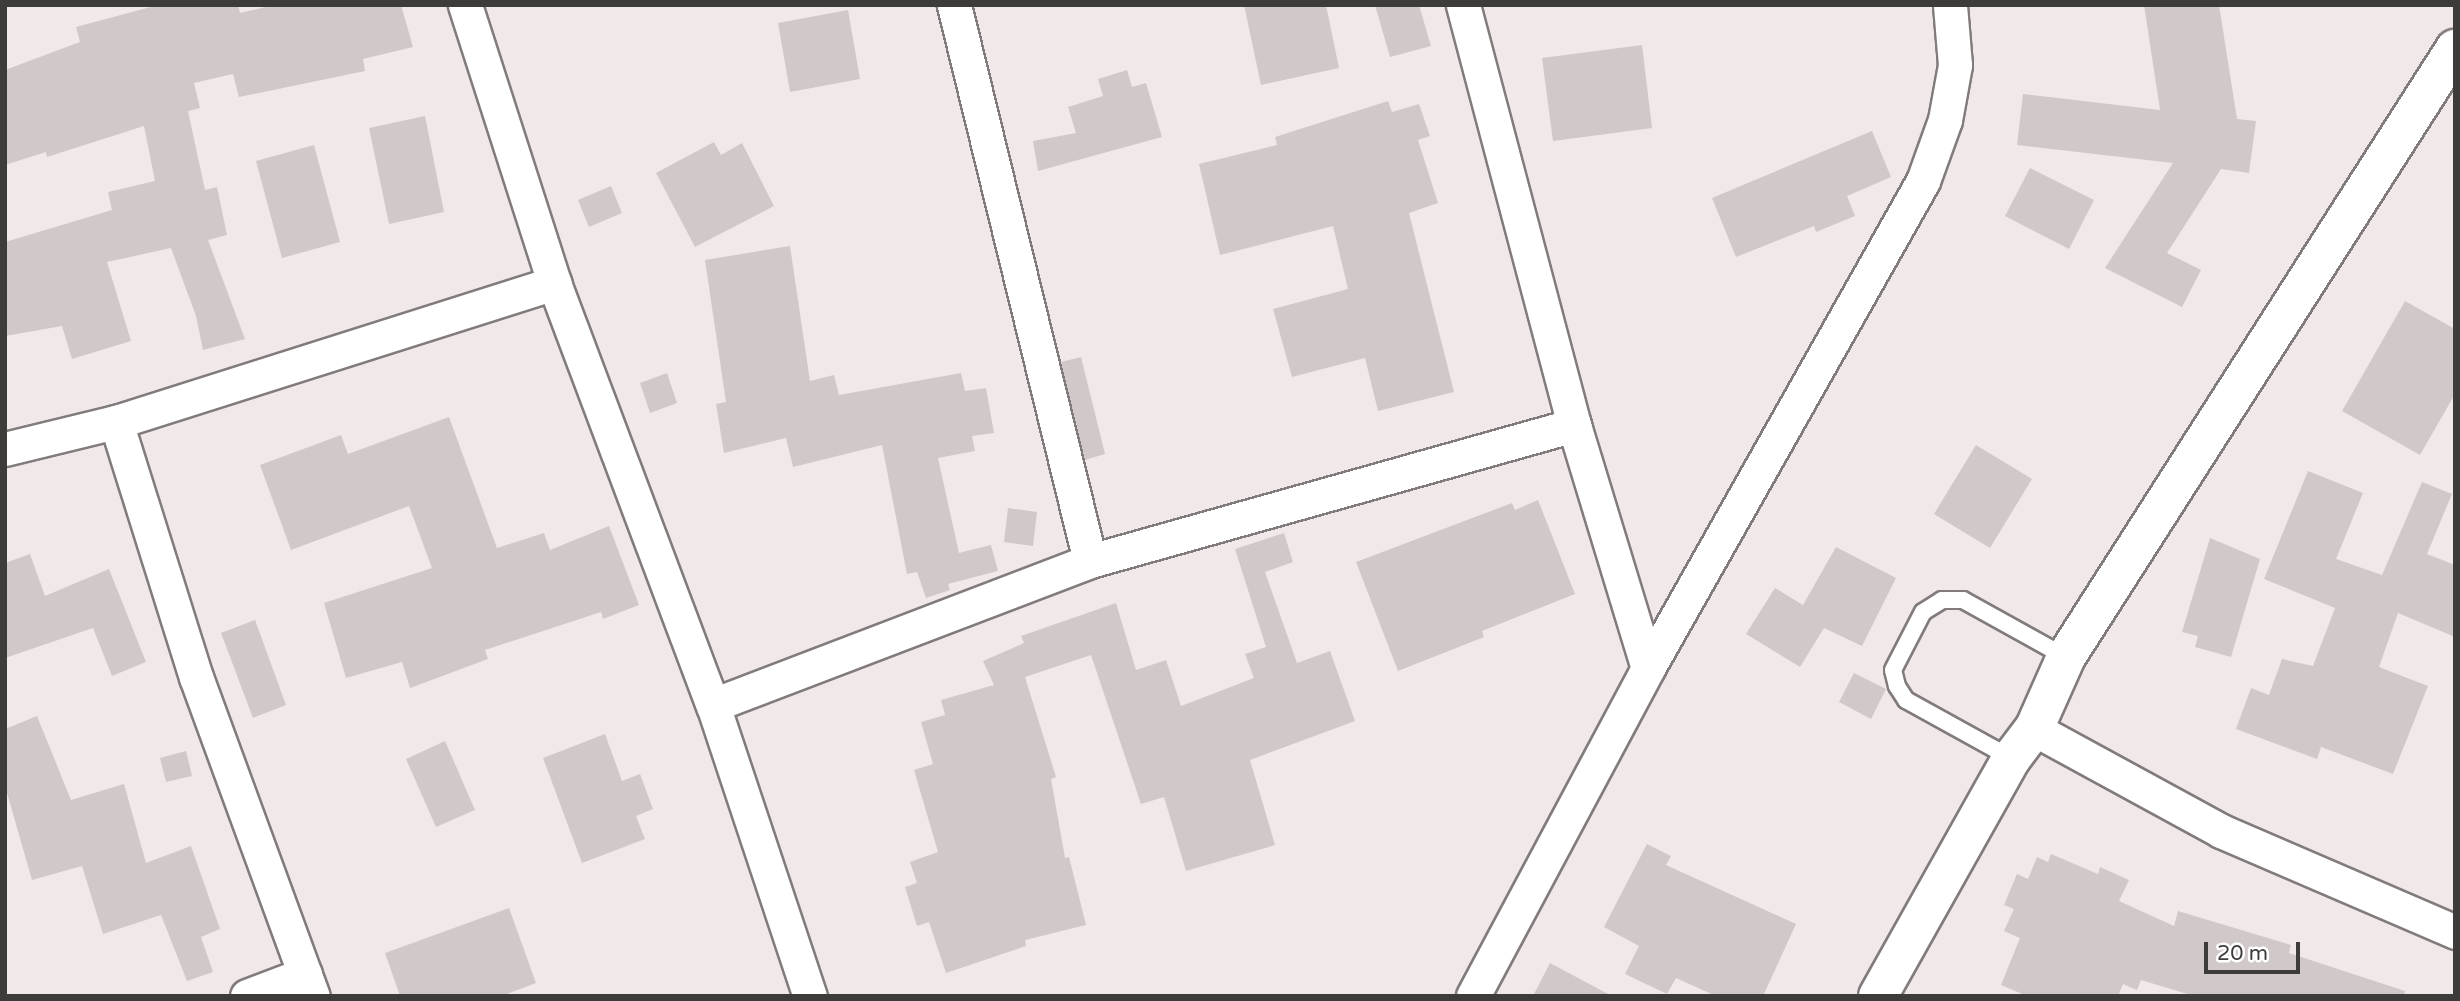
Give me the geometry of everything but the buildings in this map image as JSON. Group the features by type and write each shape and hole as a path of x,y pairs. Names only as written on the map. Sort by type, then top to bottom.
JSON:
{"street":[{"path":"465,5 554,284 713,705 810,996"},
{"path":"954,5 1090,561"},
{"path":"1463,5 1574,425 1648,668"},
{"path":"1473,996 1648,668 1923,181 1945,120 1955,65 1950,5"},
{"path":"1878,996 2011,759 2034,729 2066,657 2455,49"},
{"path":"5,449 116,422 554,284"},
{"path":"116,422 196,677 309,985 247,996"},
{"path":"713,705 1090,561 1574,425"},
{"path":"2034,729 2221,831 2455,932"}],"lane":[{"path":"2011,759 1906,701 1897,686 1894,670 1923,612 1942,600 1962,600 2066,657"}]}
